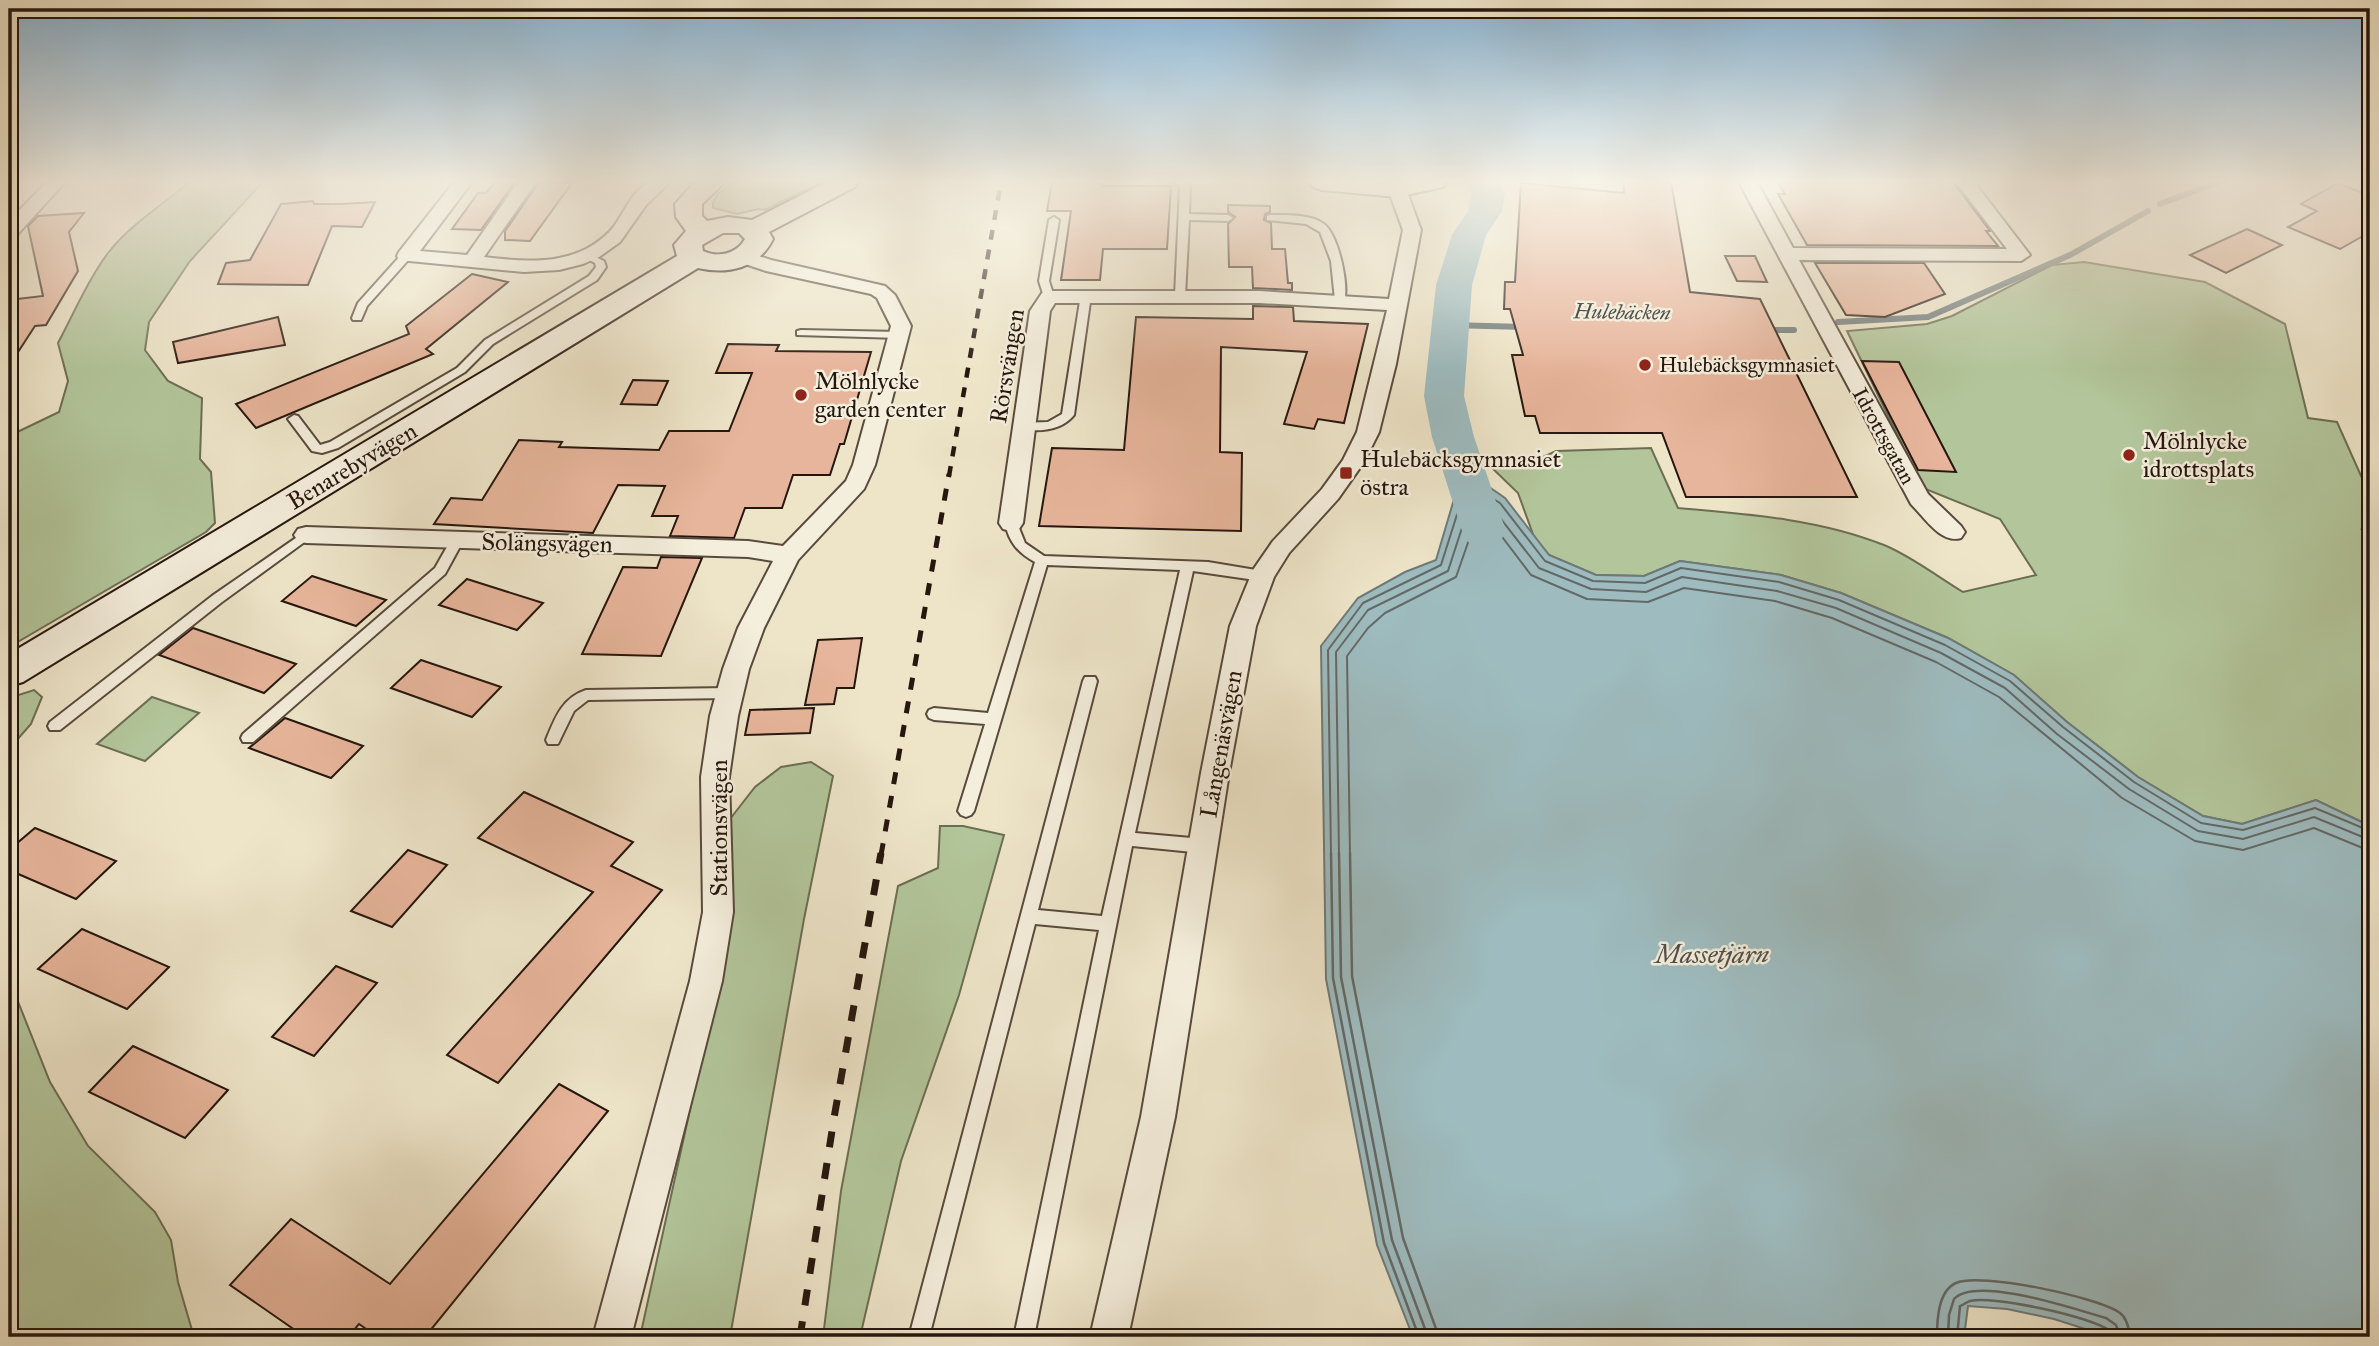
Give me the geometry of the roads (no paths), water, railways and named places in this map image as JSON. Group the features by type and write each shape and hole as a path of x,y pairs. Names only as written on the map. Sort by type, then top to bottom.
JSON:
{"street":[{"path":"406,256 415,245"},
{"path":"472,261 483,245"},
{"path":"406,256 532,268 551,267 587,256 604,245"},
{"name":"Benarebyvägen","path":"9,672 698,245"},
{"path":"700,245 717,262 743,257 766,265 878,290 885,295 894,310 901,326 900,335"},
{"path":"743,257 757,245"},
{"name":"Långenäsvägen","path":"1109,1337 1158,1117 1243,626 1262,576 1281,547 1330,494 1364,442 1386,364 1409,245"},
{"name":"Idrottsgatan","path":"1781,245 1919,499 1954,532"},
{"path":"1786,254 2021,255 2013,245"},
{"name":"Rörsvängen","path":"1011,523 1040,311 1045,299 1086,295 1180,296 1340,300 1399,305"},
{"name":"Stationsvägen","path":"612,1337 706,981 718,912 715,777 730,693 751,628 788,555 856,484 864,465 900,335"},
{"name":"Solängsvägen","path":"306,535 748,550 788,555"}],"lane":[{"path":"1049,297 1044,281 1050,245"},
{"path":"1180,296 1183,245"},
{"path":"1331,245 1341,289 1340,300"},
{"path":"357,318 362,305 406,256"},
{"path":"294,419 316,448 334,445 452,376 489,342 593,278 601,267 599,261 587,256"},
{"path":"1024,426 1063,422 1068,415 1086,295"},
{"path":"801,333 900,335"},
{"name":"Rörsvängen","path":"1011,523 1019,545 1042,560"},
{"path":"55,726 243,579 306,535"},
{"path":"248,738 430,580 440,570 457,541"},
{"path":"966,811 1042,560 1233,569 1262,576"},
{"path":"1024,1337 1126,839 1188,566"},
{"path":"919,1337 1090,681"},
{"path":"553,740 567,708 577,698 586,695 730,693"},
{"path":"934,714 993,719"},
{"path":"1126,839 1203,846"},
{"path":"1027,916 1109,924"}],"water":[{"name":"Massetjärn","path":"1463,469 1505,498 1549,555 1596,575 1644,576 1680,561 1781,575 1841,593 1948,638 2014,675 2067,722 2138,777 2203,816 2242,824 2316,800 2370,826 2370,1337 2110,1337 2054,1319 2007,1309 1968,1306 1964,1337 1413,1337 1377,1245 1326,979 1321,646 1358,598 1405,572 1436,560"}],"waterway":[{"path":"1466,245 1454,285 1444,396 1453,437 1484,531"},
{"name":"Hulebäcken","path":"1838,322 1928,317 2088,245"},
{"name":"Hulebäcken","path":"1450,325 1525,327"},
{"name":"Hulebäcken","path":"1766,330 1794,330"}],"railway":[{"path":"949,476 990,245"},
{"path":"881,855 949,474"},
{"path":"800,1337 834,1118 881,853"}],"place":[{"name":"Hulebäcksgymnasiet","path":"1645,365"},
{"name":"Mölnlycke garden center","path":"801,395"},
{"name":"Mölnlycke idrottsplats","path":"2129,455"},
{"name":"Hulebäcksgymnasiet östra","path":"1346,473"}]}
